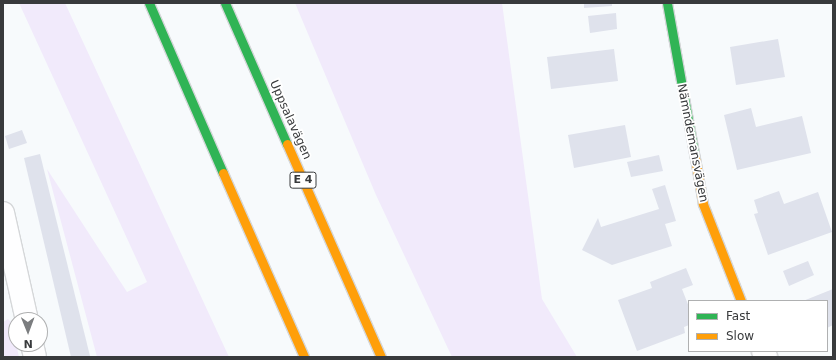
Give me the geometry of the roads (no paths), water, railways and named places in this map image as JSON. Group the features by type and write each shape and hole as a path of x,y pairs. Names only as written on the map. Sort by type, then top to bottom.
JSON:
{"main road":[{"path":"149,3 304,357"},
{"name":"Uppsalavägen","path":"225,3 382,357"},
{"name":"Nämndemansvägen","path":"667,3 703,204 741,300"}],"street":[{"path":"3,213 25,312"}]}
